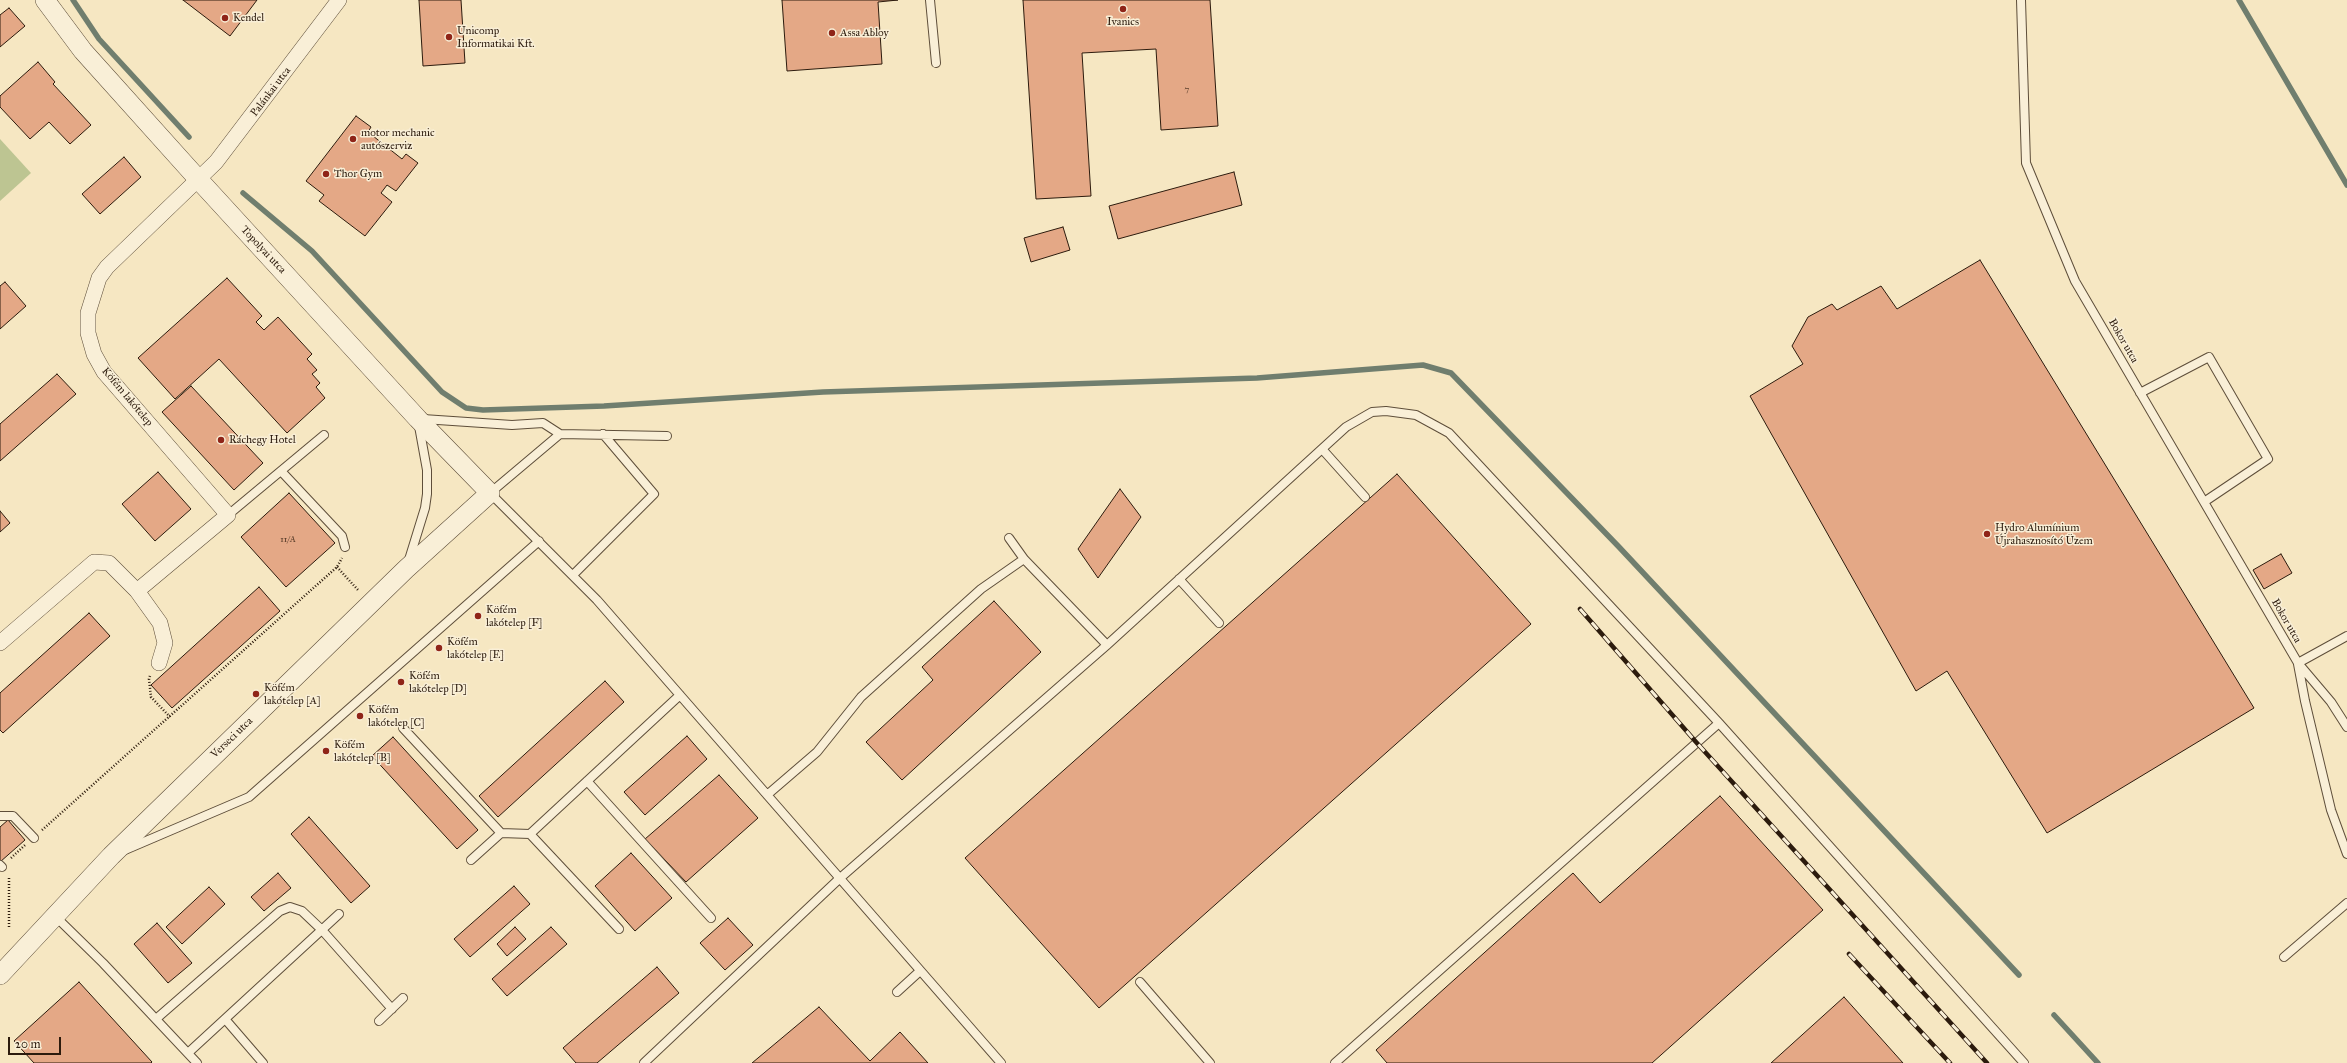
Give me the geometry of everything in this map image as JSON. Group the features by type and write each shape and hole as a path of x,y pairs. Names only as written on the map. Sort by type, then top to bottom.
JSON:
{"street":[{"name":"Topolyai utca","path":"45,0 82,51 418,419 490,493"},
{"name":"Palánkai utca","path":"198,179 216,162 254,115 339,0"},
{"name":"Köfém lakótelep","path":"198,179 107,267 99,278 88,313 88,333 94,354 104,372 228,515"},
{"name":"Verseci utca","path":"0,975 111,856 406,569 490,493"},
{"path":"137,591 228,515"},
{"path":"0,643 94,562 109,563 137,591 160,623 165,643 159,663"}],"lane":[{"path":"930,0 936,62"},
{"name":"Bokor utca","path":"2021,0 2026,163 2075,281 2298,664"},
{"path":"2140,393 2209,357 2268,460 2204,502"},
{"path":"644,1063 839,879 1107,645 1346,427 1372,412 1401,412 1416,415 1449,434 1719,723 2024,1063"},
{"path":"406,569 425,508 427,494 427,470 418,419 512,425 543,423 560,434 667,436"},
{"path":"560,434 490,493 573,575 680,695 1001,1063"},
{"path":"573,575 654,494 602,434"},
{"path":"228,515 324,435"},
{"path":"1322,449 1365,497"},
{"path":"281,471 342,536 345,547"},
{"path":"1009,538 1024,559 1107,645"},
{"path":"111,856 249,797 539,541"},
{"path":"767,795 817,752 861,697 981,589 1024,559"},
{"path":"1179,579 1219,623"},
{"path":"2298,664 2346,640"},
{"path":"2298,664 2331,702 2347,727"},
{"path":"2298,664 2305,702 2331,810 2347,854"},
{"path":"530,834 680,695"},
{"path":"1335,1063 1719,723"},
{"path":"403,728 501,833"},
{"path":"587,781 711,918"},
{"path":"0,816 13,816 34,838"},
{"path":"471,860 501,833 530,834 620,929"},
{"path":"2284,957 2347,903"},
{"path":"156,1019 285,908 290,907 302,911 322,930 392,1009"},
{"path":"188,1053 338,914"},
{"path":"55,916 197,1063"},
{"path":"897,992 920,971"},
{"path":"1140,982 1210,1063"},
{"path":"379,1021 403,998"},
{"path":"225,1019 263,1063"}],"path":[{"path":"9,860 337,567 343,557 345,547"},
{"path":"337,567 359,591"},
{"path":"159,663 149,679 151,696 170,717"},
{"path":"9,875 9,927"}],"green space":[{"path":"0,139 31,173 0,201"}],"building":[{"name":"Kendel","path":"183,0 257,0 230,36"},
{"path":"419,0 461,0 465,63 423,66"},
{"name":"Assa Abloy","path":"782,0 898,0 878,2 882,64 787,71"},
{"path":"1023,0 1210,0 1218,126 1161,130 1156,49 1082,53 1091,196 1036,199"},
{"path":"9,8 25,26 0,47 0,15"},
{"path":"38,62 55,82 53,84 91,125 70,144 49,122 30,139 0,107 0,96"},
{"path":"356,116 371,127 368,132 402,159 406,154 418,163 396,191 387,185 381,193 392,202 365,236 319,201 324,195 306,181"},
{"path":"124,157 141,177 100,214 82,194"},
{"path":"1234,172 1242,205 1118,239 1109,206"},
{"path":"1063,227 1070,250 1031,262 1024,238"},
{"name":"Hydro Alumínium Újrahasznosító Üzem","path":"1980,260 2254,708 2047,833 1947,671 1916,691 1750,396 1803,364 1792,346 1808,317 1832,304 1837,310 1881,286 1897,309"},
{"path":"227,278 262,316 256,322 264,330 278,317 312,354 307,359 317,370 312,374 320,383 316,387 325,398 287,433 219,359 175,399 138,358"},
{"path":"5,282 26,306 0,329 0,286"},
{"path":"57,374 76,394 0,461 0,424"},
{"path":"191,386 263,463 234,490 162,412"},
{"path":"158,472 191,509 155,541 122,504"},
{"path":"1397,474 1531,624 1099,1008 965,858"},
{"path":"1120,489 1141,517 1098,578 1078,549"},
{"path":"289,493 335,543 286,587 241,537"},
{"path":"0,511 10,523 0,532"},
{"path":"2281,554 2292,573 2264,589 2253,570"},
{"path":"259,587 280,611 172,708 151,685"},
{"path":"994,601 1041,652 902,780 866,742 933,680 922,667"},
{"path":"89,613 110,636 3,733 0,730 0,693"},
{"path":"605,681 624,702 498,817 479,796"},
{"path":"687,736 707,759 645,815 624,792"},
{"path":"393,737 478,830 457,849 372,756"},
{"path":"719,775 758,818 686,882 645,839"},
{"path":"1720,796 1823,910 1652,1063 1387,1063 1376,1050 1573,873 1600,903"},
{"path":"309,817 370,886 351,903 291,834"},
{"path":"8,820 25,840 0,862 0,827"},
{"path":"631,853 672,898 635,931 595,886"},
{"path":"278,873 291,888 264,911 251,897"},
{"path":"514,886 530,904 470,957 454,939"},
{"path":"209,887 225,904 182,944 166,927"},
{"path":"728,918 753,945 725,970 700,943"},
{"path":"157,923 192,963 168,983 134,944"},
{"path":"515,927 526,939 507,956 497,944"},
{"path":"551,927 567,944 507,996 492,979"},
{"path":"657,967 679,993 597,1063 576,1063 563,1048"},
{"path":"79,982 152,1062 151,1063 34,1063 14,1041"},
{"path":"1844,997 1903,1063 1771,1063"},
{"path":"819,1007 870,1061 900,1032 928,1063 752,1063"}],"waterway":[{"path":"73,0 99,39 189,137"},
{"path":"2239,0 2347,185"},
{"path":"243,193 312,251 442,392 466,408 483,410 604,406 823,392 1257,378 1423,365 1451,373 1619,547 2019,975"},
{"path":"2054,1015 2098,1063"}],"railway":[{"path":"1580,609 1696,742 1987,1063"},
{"path":"1849,954 1950,1063"}],"place":[{"name":"Ivanics","path":"1123,9"},
{"name":"Kendel","path":"225,18"},
{"name":"Assa Abloy","path":"832,33"},
{"name":"Unicomp Informatikai Kft.","path":"449,37"},
{"name":"motor mechanic autószerviz","path":"353,139"},
{"name":"Thor Gym","path":"326,174"},
{"name":"Ráchegy Hotel","path":"221,440"},
{"name":"Hydro Alumínium Újrahasznosító Üzem","path":"1987,534"},
{"name":"Köfém lakótelep [F]","path":"478,616"},
{"name":"Köfém lakótelep [E]","path":"439,648"},
{"name":"Köfém lakótelep [D]","path":"401,682"},
{"name":"Köfém lakótelep [A]","path":"256,694"},
{"name":"Köfém lakótelep [C]","path":"360,716"},
{"name":"Köfém lakótelep [B]","path":"326,751"}]}
